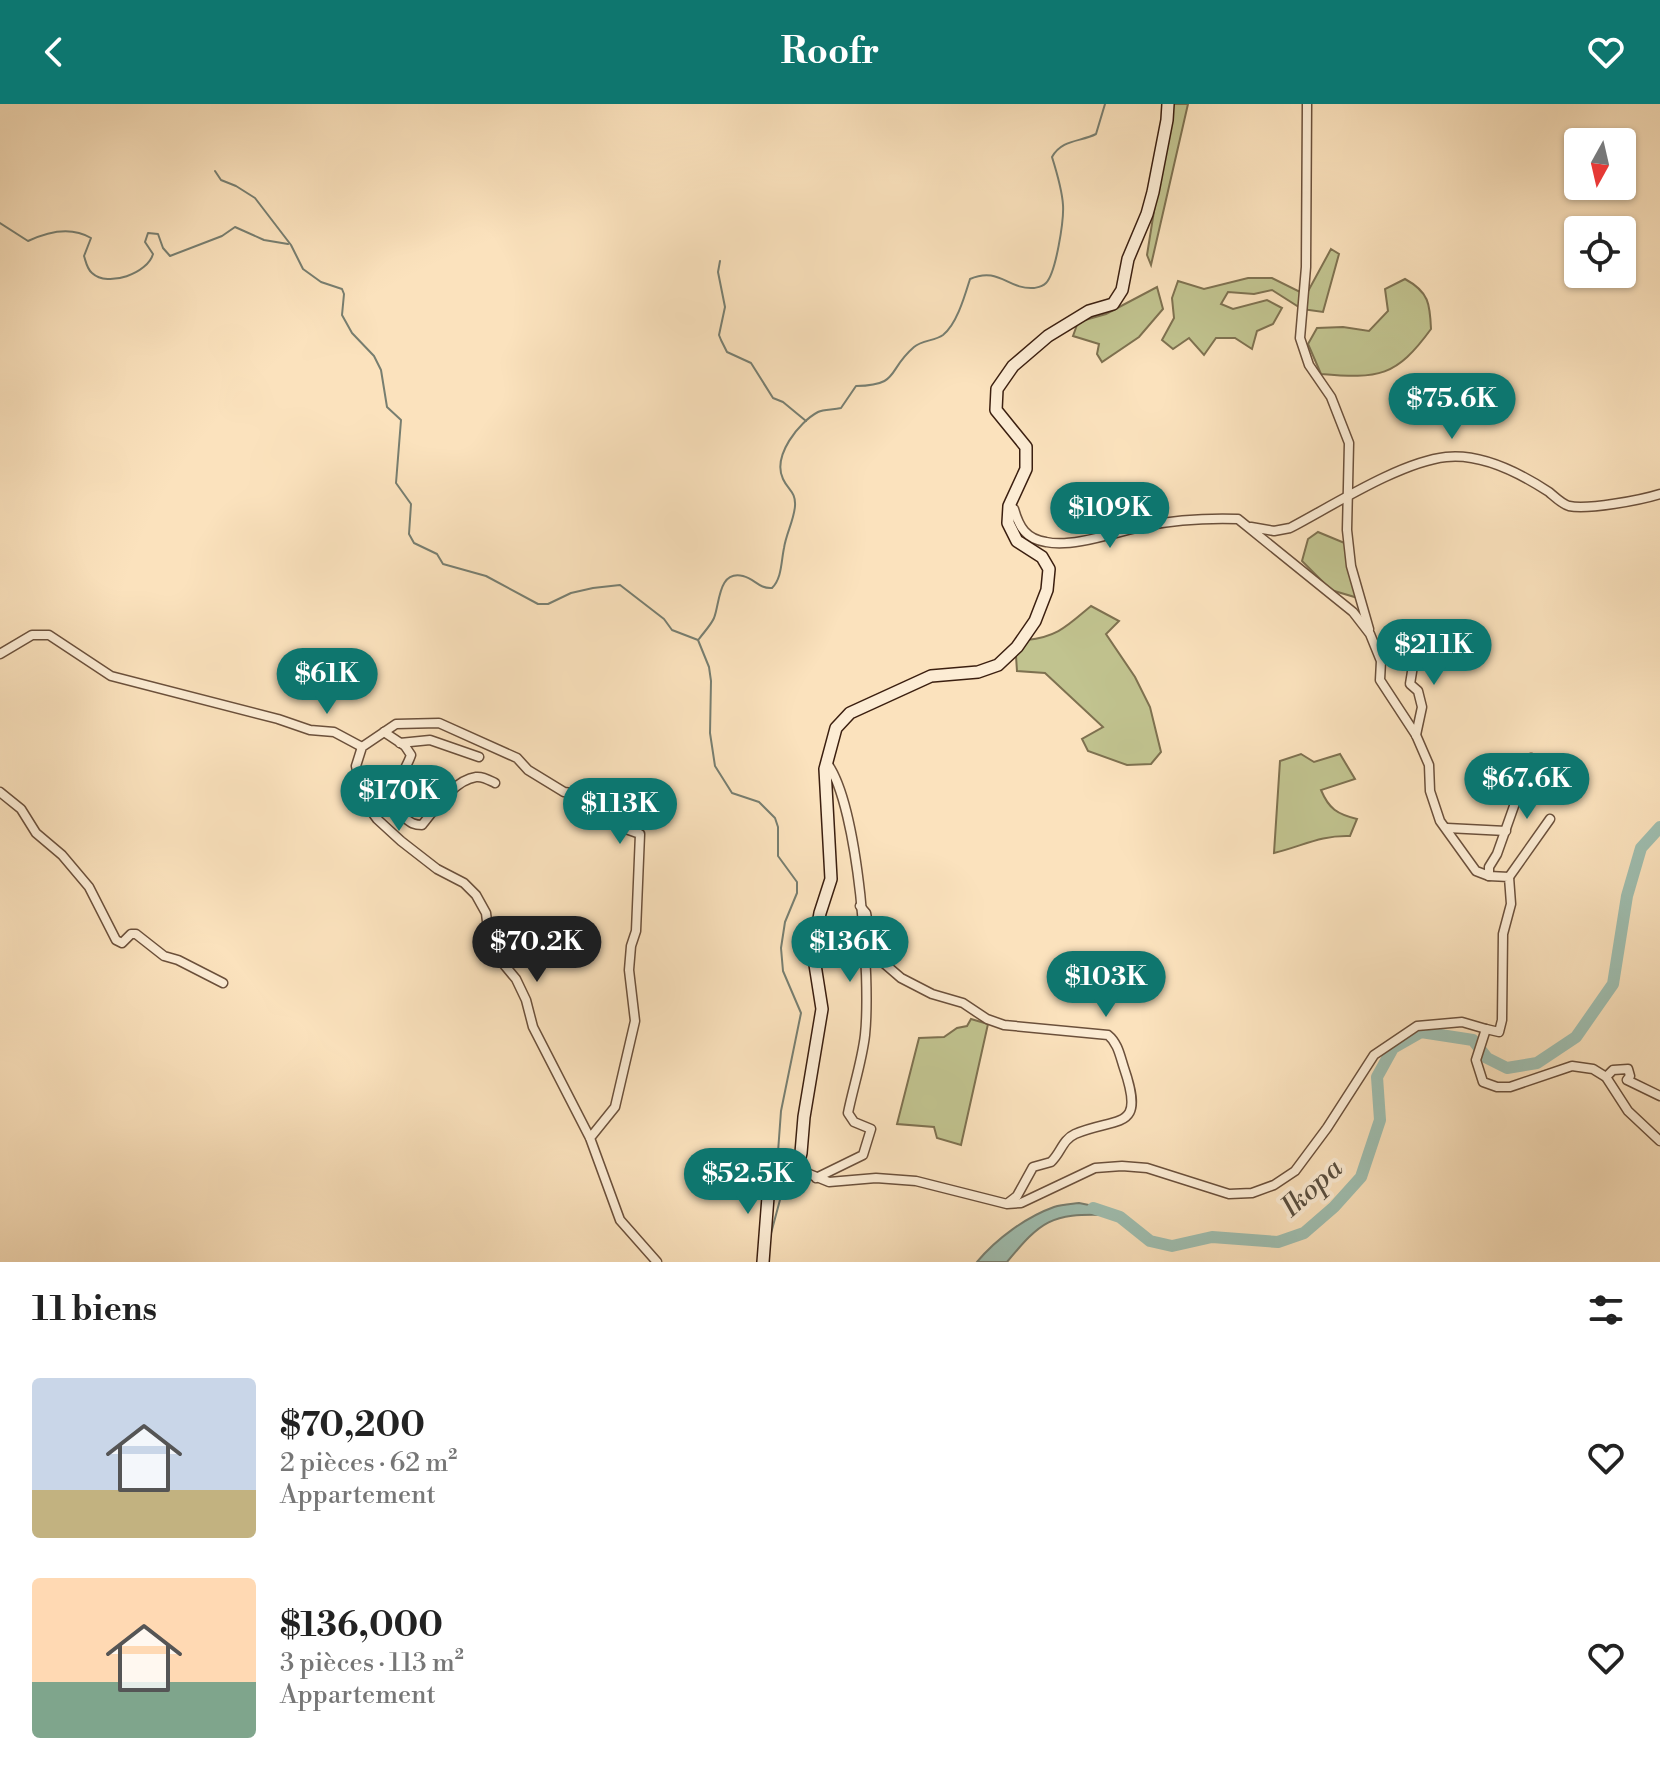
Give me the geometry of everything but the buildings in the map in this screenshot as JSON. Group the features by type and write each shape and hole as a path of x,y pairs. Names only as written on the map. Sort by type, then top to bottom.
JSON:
{"street":[{"path":"763,1262 768,1197 794,1170 801,1153 822,1009 813,952 820,913 831,879 827,763 836,728 850,713 931,676 978,672 998,665 1017,647 1035,621 1047,590 1049,569 1042,557 1017,541 1008,523 1009,506 1026,469 1026,447 996,410 997,389 1013,366 1048,336 1089,311 1113,304 1122,290 1128,259 1153,192 1168,104"},
{"path":"1307,104 1306,267 1300,338 1309,365 1331,397 1349,443 1347,530 1351,566 1381,661 1380,680 1416,735 1429,765 1430,791 1440,821 1476,871 1489,876 1509,877"},
{"path":"1250,527 1274,531 1290,528 1416,463 1449,456 1482,461 1513,471 1567,505 1587,507 1637,501 1660,494"},
{"path":"1009,506 1014,509 1019,527 1027,535 1047,543 1074,541 1149,525 1238,519 1353,612 1370,634"},
{"path":"0,654 32,635 49,635 111,676 310,730 334,732 362,747"},
{"path":"1416,735 1422,707 1418,691 1410,684 1418,635"},
{"path":"590,1138 615,1107 635,1021 629,970 636,931 640,834 623,828 616,805 609,798 564,792 528,770 517,758 439,723 396,724 362,747 356,766 364,801 377,819 401,841 437,869 464,883 476,895 486,913 492,947 516,979 526,1000 533,1027 590,1138 620,1220 657,1262"},
{"path":"384,732 409,750 411,755 399,775 393,805 395,811 413,825 422,825 448,795 467,780 476,777 495,783"},
{"path":"399,744 430,740 479,757"},
{"path":"1489,876 1489,867 1506,831 1531,758"},
{"path":"816,1178 863,1155 871,1129 854,1122 848,1113 865,1036 866,990 854,846 836,776 827,763"},
{"path":"0,792 21,809 36,833 62,855 89,887 116,940 122,943 131,934 136,934 164,956 223,983"},
{"path":"794,1170 829,1182 876,1178 916,1181 1007,1204 1021,1203 1095,1168 1122,1166 1147,1168 1229,1194 1252,1193 1274,1185 1295,1171 1374,1055 1417,1026 1462,1022 1485,1032 1499,1032 1502,1020 1503,934 1511,904 1509,877 1550,819"},
{"path":"1447,828 1506,831"},
{"path":"860,906 866,913 871,941 879,959 901,978 932,994 963,1003 987,1019 1004,1025 1108,1035 1115,1041 1132,1090 1133,1105 1128,1116 1114,1124 1074,1135 1063,1142 1051,1162 1033,1167 1017,1196 1007,1204"},
{"path":"1485,1032 1476,1060 1483,1082 1510,1087 1572,1066 1593,1069 1606,1077 1628,1111 1660,1141"},
{"path":"1606,1077 1613,1070 1628,1069 1630,1076 1627,1080 1660,1096"}],"green space":[{"path":"1171,104 1188,104 1151,265 1147,255"},
{"path":"1331,249 1339,254 1323,312 1302,309 1272,290 1254,294 1228,292 1221,304 1233,309 1267,300 1282,308 1273,324 1257,331 1252,349 1235,338 1216,338 1204,355 1189,338 1173,349 1162,340 1174,318 1172,298 1178,281 1204,289 1248,278 1272,278 1306,295"},
{"path":"1405,279 1424,294 1429,306 1431,329 1419,345 1396,366 1372,375 1321,374 1308,344 1317,328 1343,327 1369,331 1388,311 1385,289"},
{"path":"1157,287 1163,309 1139,337 1102,362 1097,354 1099,344 1073,336 1078,322 1106,314"},
{"path":"1318,532 1347,544 1358,598 1331,590 1302,561 1308,539"},
{"path":"1091,606 1119,621 1106,634 1135,677 1150,707 1161,752 1151,764 1127,765 1088,751 1082,739 1103,727 1045,673 1017,671 1016,656 1027,640 1055,633"},
{"path":"1301,754 1314,762 1340,754 1355,779 1321,790 1334,810 1357,819 1350,836 1320,839 1274,853 1280,761"},
{"path":"971,1019 988,1024 961,1145 937,1138 934,1127 897,1124 919,1038 944,1037 957,1028 967,1026"}],"shaded area":[{"path":"1079,1203 1104,1208 1106,1215 1059,1218 1029,1237 1007,1262 977,1262 1002,1237 1022,1223 1057,1206"}],"waterway":[{"path":"699,639 714,618 721,589 729,578 743,576 768,588 772,588 778,580 795,506 793,494 783,479 781,460 789,441 803,423 823,410 841,408 856,386 887,380 914,347 943,335 956,317 970,279 989,275 1025,288 1046,283 1056,258 1063,212 1052,157 1066,144 1096,134 1105,104"},
{"path":"215,171 221,180 255,198 291,245 303,269 321,282 342,289 342,315 352,333 374,356 381,370 387,407 401,420 396,483 411,504 409,534 414,543 437,554 443,564 486,576 538,604 548,604 571,593 620,585 664,619 672,630 698,640 711,681 710,733 715,766 732,793 759,802 775,818 778,856 797,882 797,893 785,922 781,948 783,971 801,1013 781,1111 775,1162 780,1176"},
{"path":"0,223 28,241 59,232 75,232 91,238 84,256 89,270 108,279 127,276 150,261 153,254 145,242 148,233 158,234 170,256 222,236 235,227 264,240 288,244"},
{"path":"720,261 718,272 725,307 719,335 727,352 751,363 773,398 783,402 806,421"},
{"name":"Ikopa","path":"1093,1208 1120,1217 1150,1241 1172,1246 1212,1237 1278,1242 1304,1233 1334,1207 1361,1177 1380,1120 1377,1077 1393,1048 1421,1032 1473,1040 1487,1058 1507,1068 1537,1063 1576,1037 1613,984 1627,896 1641,848 1660,827"},
{"path":"770,1237 784,1185"}]}
